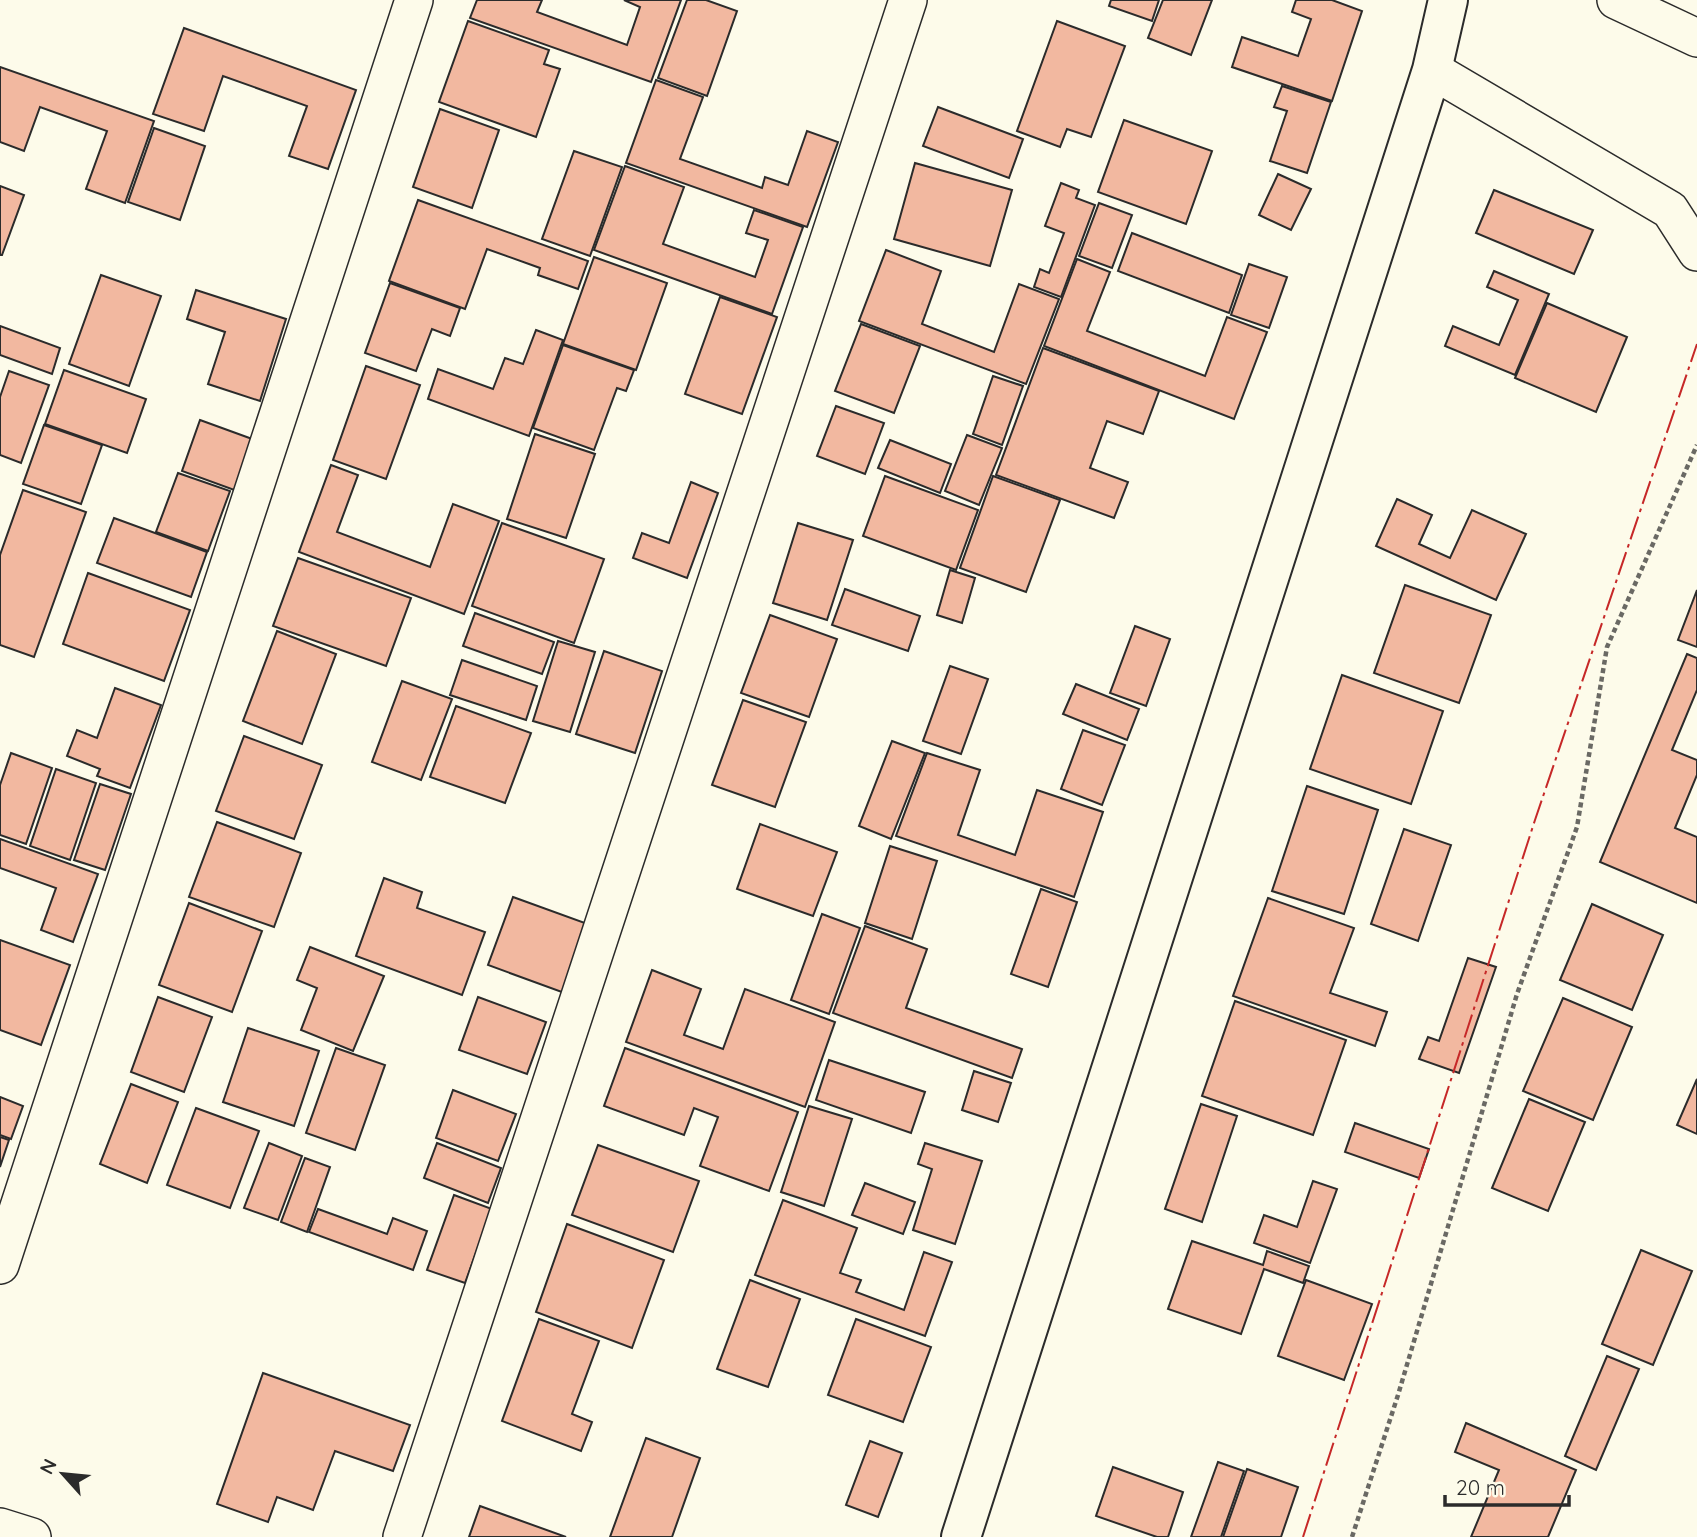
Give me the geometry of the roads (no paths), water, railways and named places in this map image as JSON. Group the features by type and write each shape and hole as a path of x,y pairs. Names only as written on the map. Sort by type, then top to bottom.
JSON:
{"street":[{"path":"0,1265 414,0"},
{"path":"402,1537 908,0"},
{"path":"961,1537 1432,70 1448,0"},
{"path":"1616,0 1697,38"},
{"path":"1432,70 1670,209 1697,252"},
{"path":"0,1527 32,1537"}]}
